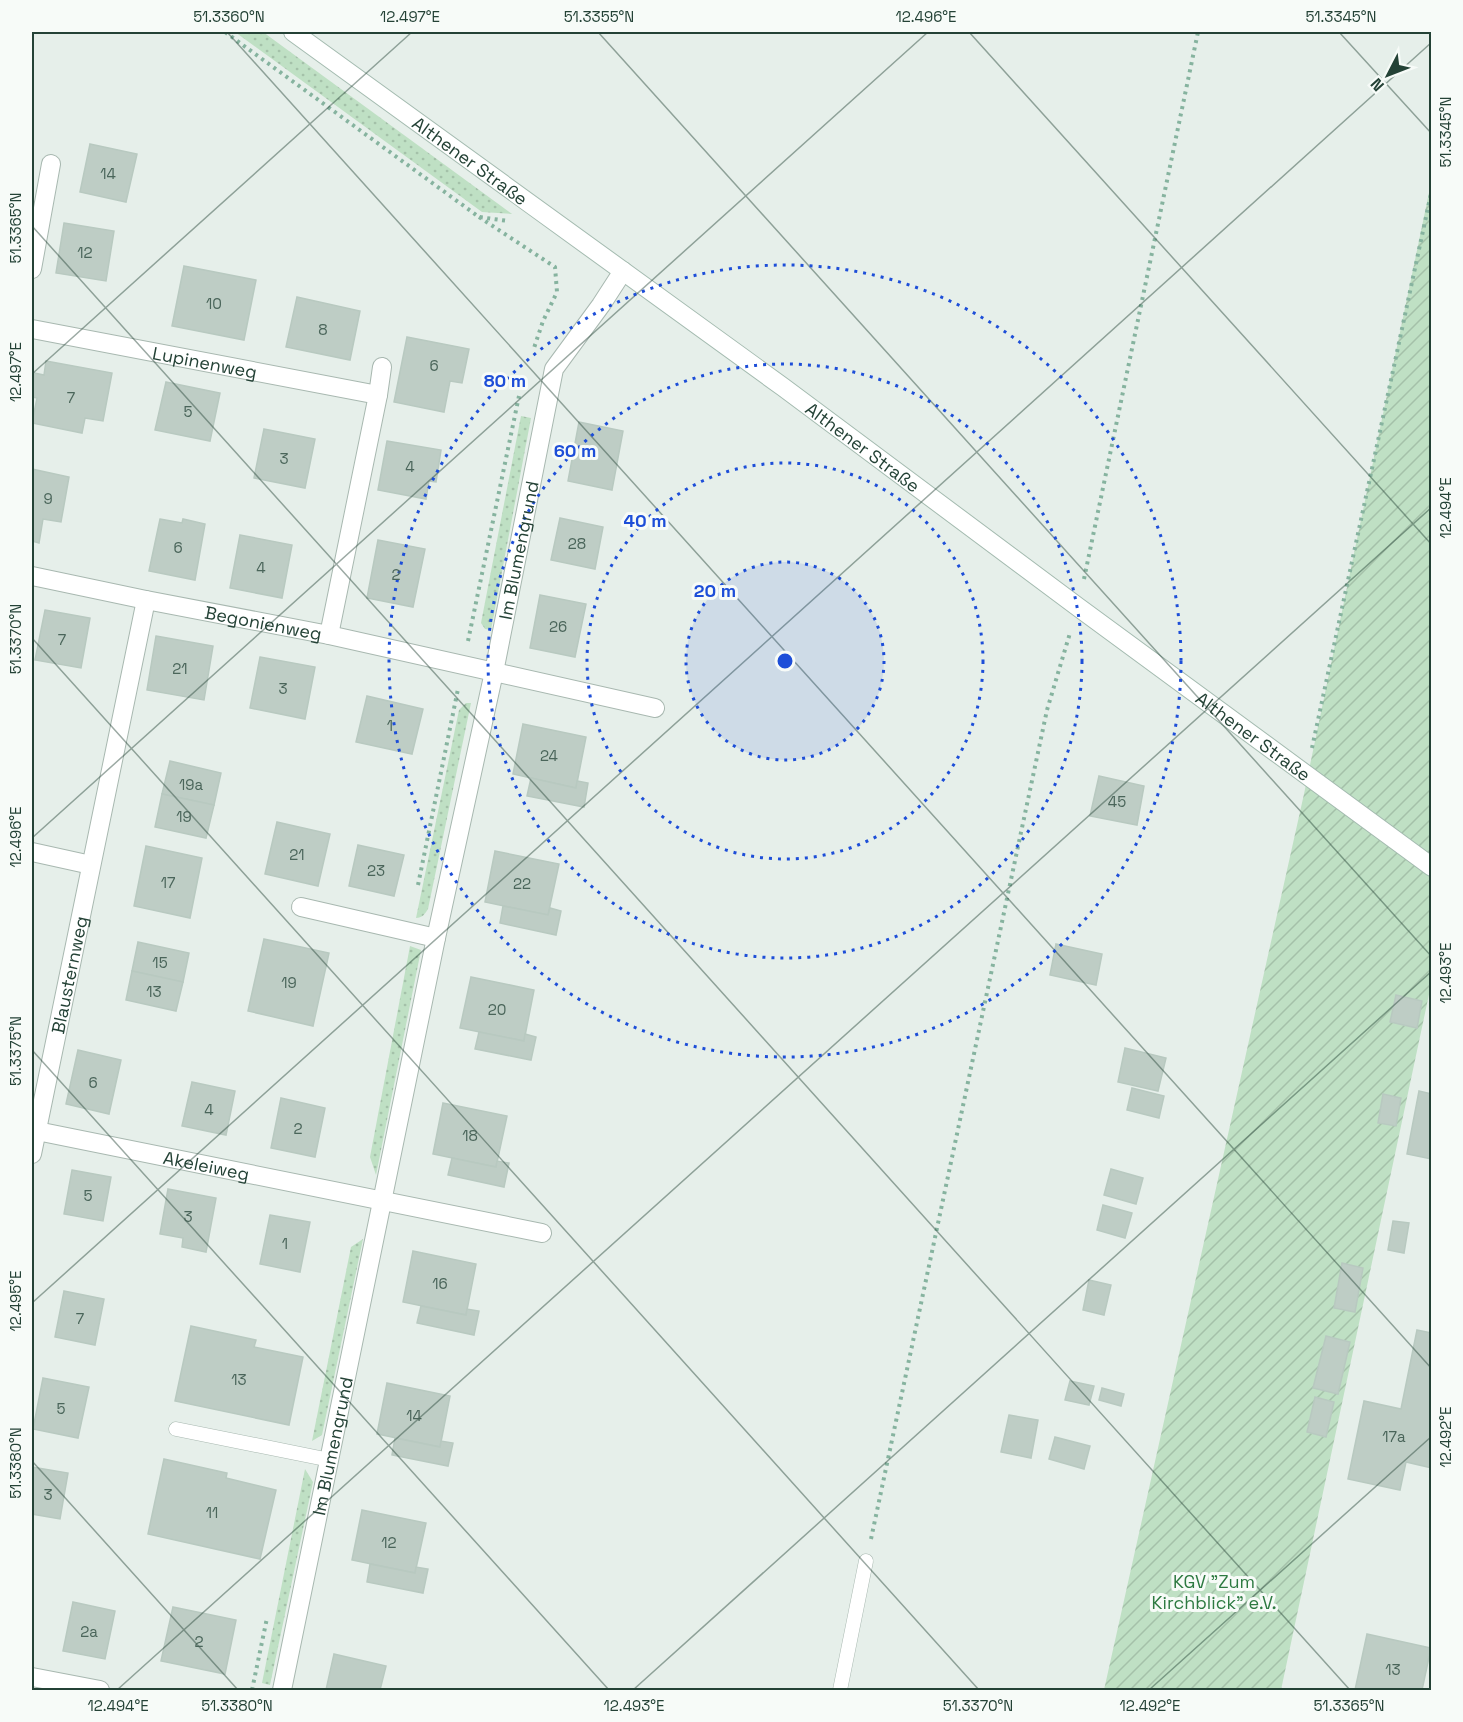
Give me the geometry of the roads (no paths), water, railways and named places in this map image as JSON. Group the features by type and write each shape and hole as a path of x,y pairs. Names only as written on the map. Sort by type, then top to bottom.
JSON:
{"street":[{"name":"Althener Straße","path":"293,32 793,394 1431,867"},
{"path":"32,269 51,164"},
{"name":"Im Blumengrund","path":"282,1690 436,938 494,672 554,369 602,305 623,272"},
{"name":"Lupinenweg","path":"32,329 378,395"},
{"path":"329,635 382,367"},
{"name":"Begonienweg","path":"32,576 329,635 494,672"},
{"name":"Blausternweg","path":"32,1154 34,1131 146,600"},
{"path":"494,672 655,708"},
{"path":"32,852 91,865"},
{"path":"301,907 436,938"},
{"name":"Akeleiweg","path":"34,1131 383,1201"},
{"path":"383,1201 542,1233"},
{"path":"32,1677 100,1690"}],"lane":[{"path":"176,1429 330,1460"},
{"path":"840,1690 866,1561"}],"park label":[{"name":"KGV \"Zum Kirchblick\" e.V.","path":"1214,1591"}]}
